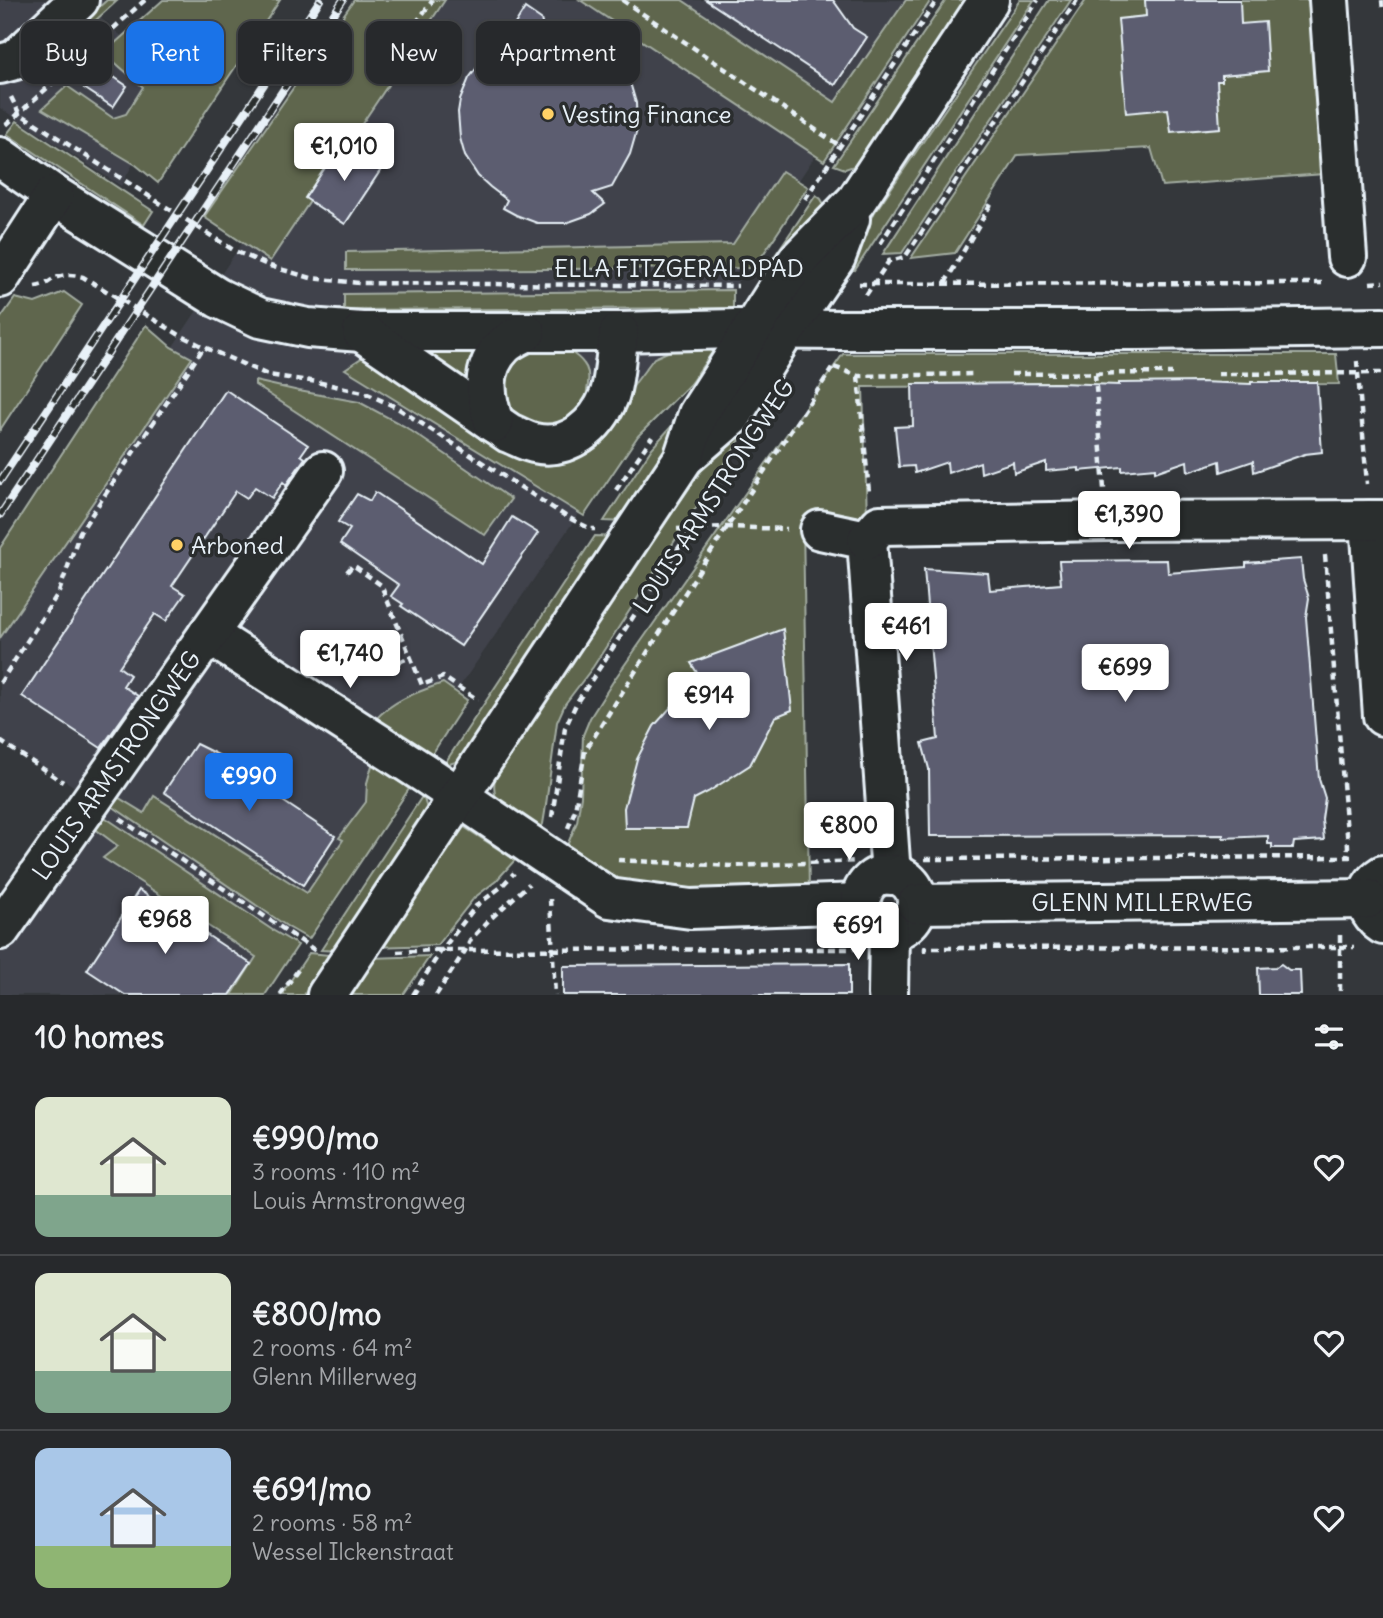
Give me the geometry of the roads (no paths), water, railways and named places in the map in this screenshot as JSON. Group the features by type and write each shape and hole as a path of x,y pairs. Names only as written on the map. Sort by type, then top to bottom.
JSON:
{"street":[{"path":"0,64 15,61 79,0"},
{"name":"LOUIS ARMSTRONGWEG","path":"769,330 779,287 798,260 856,201 989,0"},
{"path":"1329,0 1344,274"},
{"path":"0,157 54,195 218,298 260,318 309,328 362,332 619,332 734,329 1125,330 1369,327"},
{"path":"3,273 54,195"},
{"name":"LOUIS ARMSTRONGWEG","path":"327,995 637,530 682,459 698,415 769,330 836,257 856,201"},
{"path":"362,332 509,433 535,443 558,443 581,434 598,417 610,394 619,332"},
{"path":"494,423 487,402 486,383 491,361 504,344 526,332"},
{"name":"LOUIS ARMSTRONGWEG","path":"0,930 323,471"},
{"path":"820,530 874,533 1107,521 1377,520 1383,716"},
{"path":"874,533 891,875"},
{"name":"LOUIS ARMSTRONGWEG","path":"208,634 458,796"},
{"path":"458,796 534,864 609,898 691,908 861,903"},
{"path":"888,995 901,942 899,928 908,923 917,904 912,886 902,878 891,875 876,878 868,884 863,893 862,910 869,922 901,942"},
{"name":"GLENN MILLERWEG","path":"917,904 1368,900"}],"railway":[{"path":"0,481 320,0"},
{"path":"0,515 343,0"}],"place":[{"name":"Vesting Finance","path":"548,114"},
{"name":"Arboned","path":"177,545"}]}
